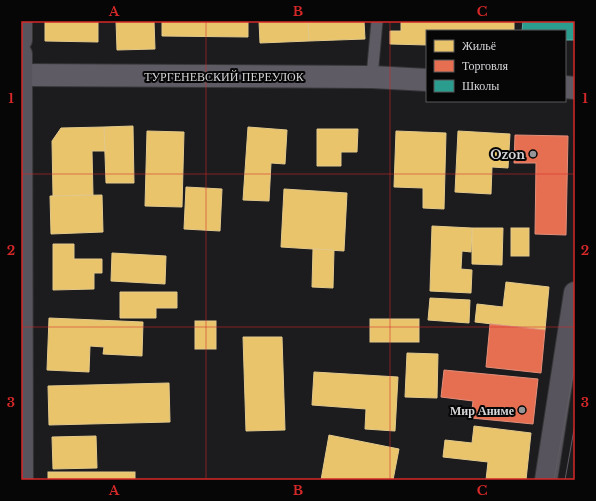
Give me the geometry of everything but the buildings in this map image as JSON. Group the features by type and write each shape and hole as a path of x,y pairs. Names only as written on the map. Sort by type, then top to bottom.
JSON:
{"main road":[{"path":"21,21 21,40"},
{"path":"21,54 22,480"},
{"path":"546,480 575,293"}],"street":[{"name":"ТУРГЕНЕВСКИЙ ПЕРЕУЛОК","path":"21,75 372,77 426,80"}],"lane":[{"path":"372,77 377,21"}],"tram line":[{"path":"554,480 575,363"},
{"path":"565,480 575,424"}],"place":[{"name":"Ozon","path":"533,154"},
{"name":"Мир Аниме","path":"522,410"}]}
